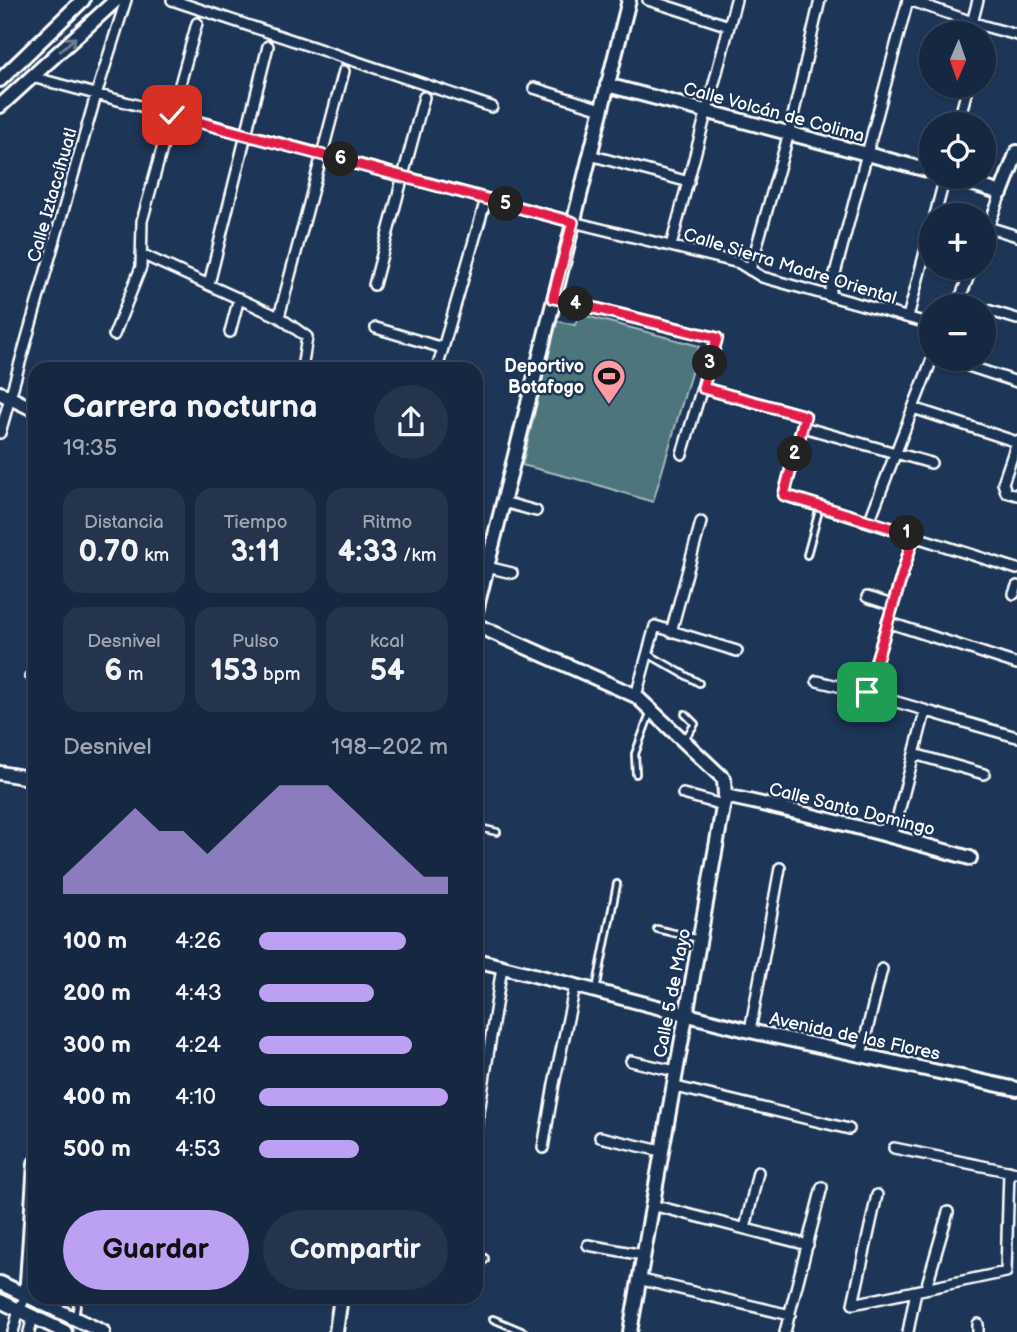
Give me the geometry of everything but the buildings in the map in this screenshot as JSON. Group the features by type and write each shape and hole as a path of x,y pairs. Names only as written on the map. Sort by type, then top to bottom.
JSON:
{"street":[{"path":"0,80 83,0"},
{"path":"0,106 116,0"},
{"name":"Calle Iztaccíhuatl","path":"0,433 5,396 127,0"},
{"path":"172,0 492,107"},
{"path":"483,583 629,0"},
{"path":"648,0 729,26"},
{"path":"671,246 736,0"},
{"path":"750,270 789,133 820,0"},
{"path":"829,296 908,0 966,21"},
{"path":"973,21 978,0"},
{"path":"114,335 141,267 142,220 197,23"},
{"path":"996,32 1017,35"},
{"path":"209,284 268,46"},
{"path":"279,317 324,155 344,71"},
{"name":"Calle Sierra Madre Oriental","path":"32,77 573,222 739,263 762,278 919,320"},
{"name":"Calle Volcán de Colima","path":"607,85 919,168"},
{"path":"534,88 601,109"},
{"path":"374,285 424,97"},
{"path":"996,206 1017,152"},
{"path":"590,155 689,182"},
{"path":"988,189 1001,193"},
{"path":"439,362 486,199"},
{"path":"996,229 1017,236"},
{"path":"141,254 279,317 307,337 303,362"},
{"path":"908,317 919,275"},
{"path":"230,332 239,298"},
{"path":"553,298 717,338 682,454"},
{"path":"996,313 1017,319"},
{"path":"376,328 443,348"},
{"path":"869,522 927,371"},
{"path":"984,371 1017,382"},
{"path":"703,388 805,416 784,495 1017,569"},
{"path":"5,396 28,407"},
{"path":"913,408 1017,442 1003,483 1006,492 1017,495"},
{"path":"803,427 931,463"},
{"path":"503,502 536,511"},
{"path":"671,632 701,522"},
{"path":"867,692 914,535"},
{"path":"487,567 512,573"},
{"path":"867,597 892,605"},
{"path":"887,622 1017,664"},
{"path":"636,696 655,626 737,651"},
{"path":"483,628 636,696 724,779 724,801 682,794"},
{"path":"817,681 867,692 925,712 1017,737"},
{"path":"876,831 895,827 925,712"},
{"path":"914,754 984,775"},
{"path":"0,773 28,778"},
{"name":"Calle Santo Domingo","path":"724,801 876,831 970,859"},
{"name":"Calle 5 de Mayo","path":"630,1332 724,801"},
{"path":"750,1031 780,868"},
{"name":"Avenida de las Flores","path":"483,962 750,1031 1017,1089"},
{"path":"483,1086 502,967"},
{"path":"861,1055 882,969"},
{"path":"544,1148 554,1084 575,986"},
{"path":"631,1061 675,1071"},
{"path":"672,1086 849,1129"},
{"path":"600,1137 661,1151"},
{"path":"877,1195 853,1304 1006,1272 1013,1172 894,1149"},
{"path":"745,1229 758,1172"},
{"path":"785,1332 822,1187"},
{"path":"652,1205 808,1244"},
{"path":"908,1332 948,1212"},
{"path":"589,1245 643,1255"},
{"path":"638,1279 790,1315"},
{"path":"0,1283 26,1296"},
{"path":"13,1332 28,1286"},
{"path":"0,1301 49,1328 65,1332"},
{"path":"43,1304 103,1332"},
{"path":"336,1332 340,1304"},
{"path":"29,1332 33,1317"}],"lane":[{"path":"807,555 820,506"},
{"path":"647,653 698,683"},
{"path":"636,774 635,754 651,710"},
{"path":"684,741 695,724 685,714"},
{"path":"483,829 497,832"},
{"path":"596,991 617,884"},
{"path":"657,929 700,939"},
{"path":"75,1319 77,1304"},
{"path":"493,1319 524,1332"}],"green space":[{"name":"Deportivo Botafogo","path":"579,314 699,346 653,502 522,465 557,321 575,325"}],"place":[{"name":"Deportivo Botafogo","path":"609,406"}],"route":[{"path":"172,115 573,222 553,298 717,338 703,388 805,416 784,495 914,535 867,692"}]}
